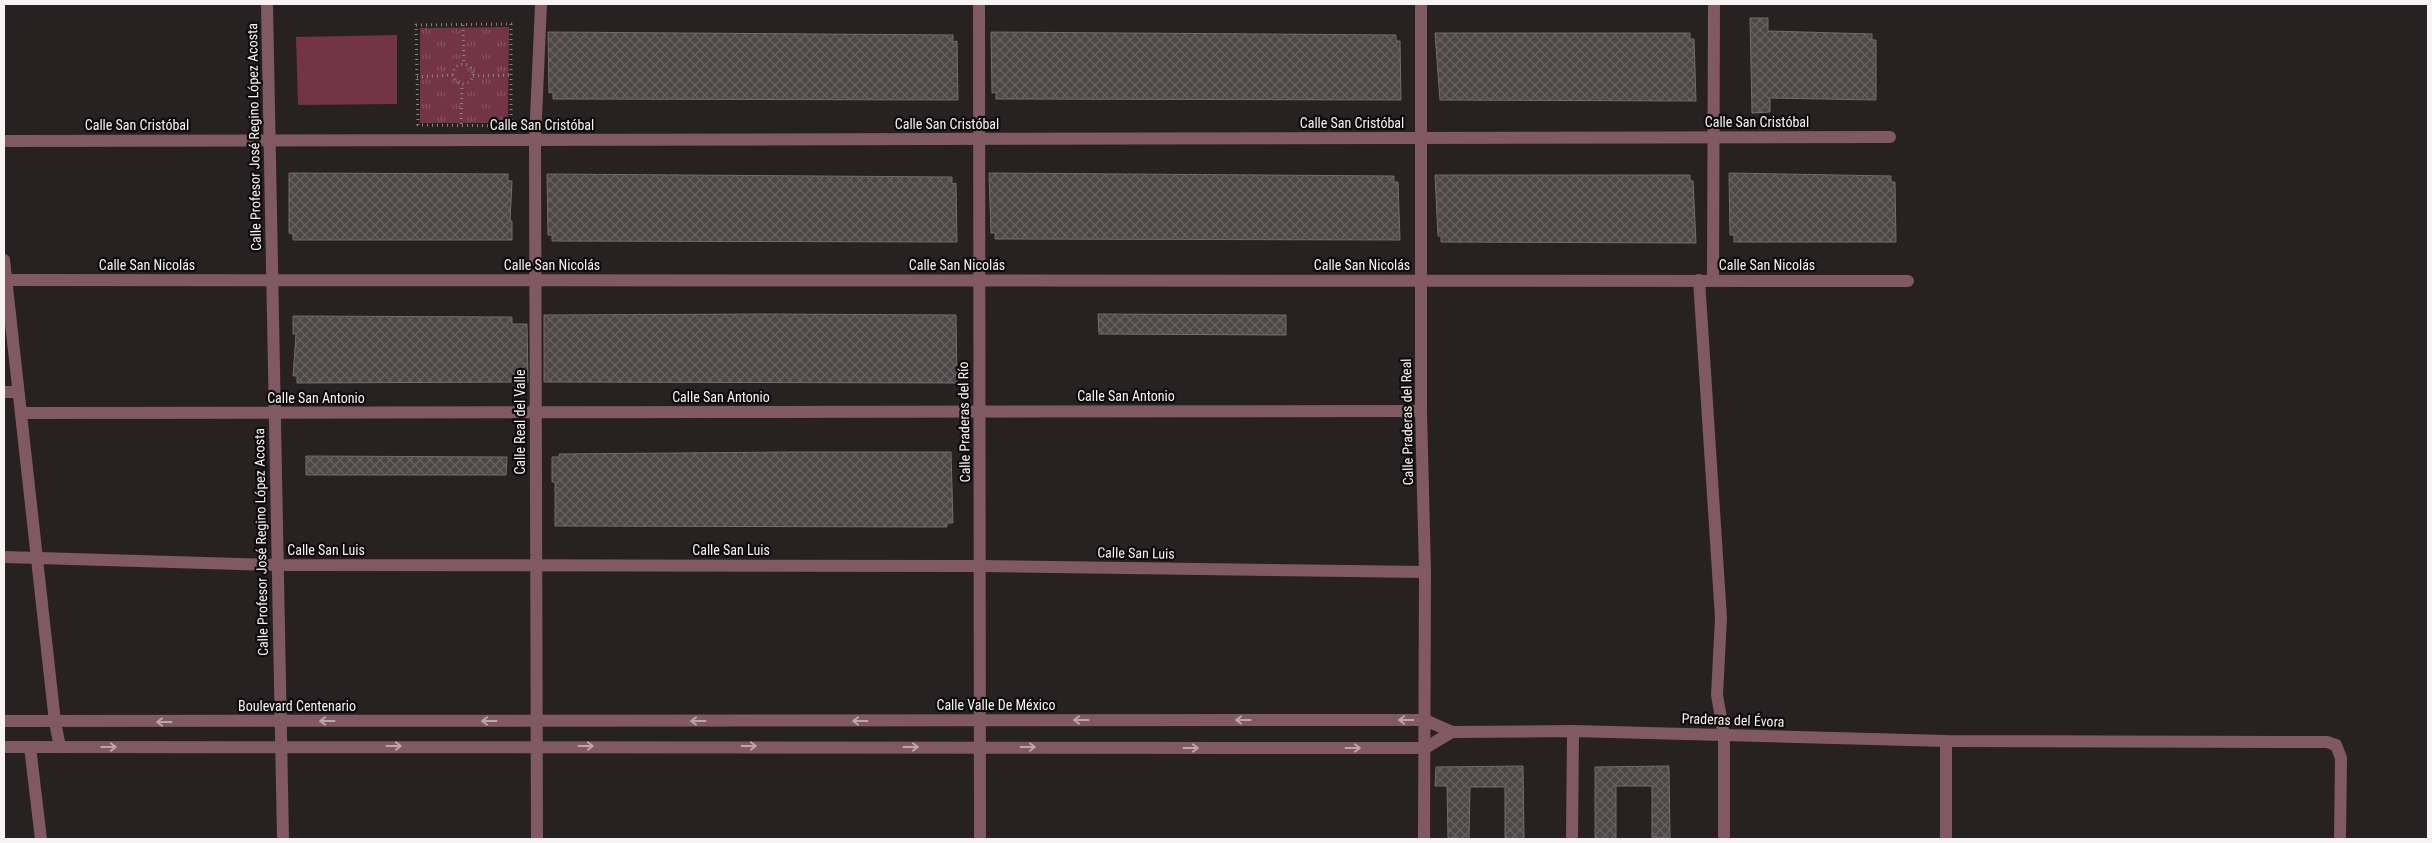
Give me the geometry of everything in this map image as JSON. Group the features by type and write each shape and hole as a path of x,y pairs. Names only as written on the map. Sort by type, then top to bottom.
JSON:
{"street":[{"name":"Calle Profesor José Regino López Acosta","path":"267,4 282,839"},
{"name":"Calle Real del Valle","path":"537,839 535,140 541,4"},
{"name":"Calle Praderas del Río","path":"979,4 980,839"},
{"name":"Calle Praderas del Real","path":"1421,4 1420,411 1425,572 1424,839"},
{"path":"1713,280 1714,4"},
{"name":"Calle San Cristóbal","path":"4,141 1890,137"},
{"path":"4,260 55,722 60,747"},
{"name":"Calle San Nicolás","path":"6,280 1908,281"},
{"path":"1699,280 1721,618 1717,695 1724,735 1724,839"},
{"path":"4,392 18,392"},
{"name":"Calle San Antonio","path":"22,413 1420,411"},
{"name":"Calle San Luis","path":"4,558 277,565 980,566 1425,572"},
{"name":"Calle Valle De México","path":"538,721 1425,720 1452,732"},
{"name":"Boulevard Centenario","path":"4,721 538,721"},
{"path":"1572,839 1573,731"},
{"name":"Praderas del Évora","path":"1452,732 1573,731 1946,741 2327,742 2336,745 2341,758 2340,839"},
{"path":"4,747 1425,748 1452,732"},
{"path":"1946,741 1946,839"},
{"path":"30,747 41,839"}],"path":[{"path":"511,24 511,75 511,126 418,124 416,26 511,24"},
{"path":"463,25 464,64"},
{"path":"462,85 456,82 453,76 454,69 464,64"},
{"path":"462,85 471,81 473,76 470,67 464,64"},
{"path":"473,76 511,75"},
{"path":"417,77 453,76"},
{"path":"462,85 462,125"}],"green space":[{"path":"509,27 508,123 420,123 420,28"},
{"path":"397,35 397,104 298,105 296,37"}],"building":[{"path":"1750,18 1768,18 1768,31 1872,34 1872,40 1876,40 1876,100 1770,98 1770,112 1752,113"},
{"path":"548,32 953,35 953,42 957,41 958,100 553,99 553,92 549,93"},
{"path":"991,32 1396,35 1396,41 1400,41 1401,100 996,99 996,92 992,93"},
{"path":"1435,33 1690,33 1690,39 1694,39 1696,101 1440,100"},
{"path":"289,173 508,174 508,181 512,181 510,221 512,221 512,240 293,240 293,234 289,233"},
{"path":"989,173 1394,176 1394,182 1398,182 1400,240 995,239 995,233 991,233"},
{"path":"1729,173 1891,176 1891,182 1895,182 1896,242 1734,242 1734,235 1730,235"},
{"path":"547,174 952,177 952,184 956,183 957,242 552,241 552,235 548,235"},
{"path":"1435,175 1690,175 1690,181 1693,181 1696,243 1441,242 1441,236 1438,236"},
{"path":"1098,314 1286,315 1286,335 1099,334"},
{"path":"544,315 956,315 957,383 544,382"},
{"path":"293,316 512,317 512,324 527,324 528,382 297,383 297,376 293,376 296,334 293,334"},
{"path":"951,452 953,523 947,523 947,527 555,526 555,482 552,482 552,457 559,457 559,454"},
{"path":"306,456 507,457 506,475 306,475"},
{"path":"1523,766 1524,839 1505,839 1505,787 1470,787 1469,839 1448,838 1447,786 1435,786 1436,767"},
{"path":"1669,766 1670,838 1652,838 1652,786 1616,786 1616,839 1595,838 1595,767"}]}
